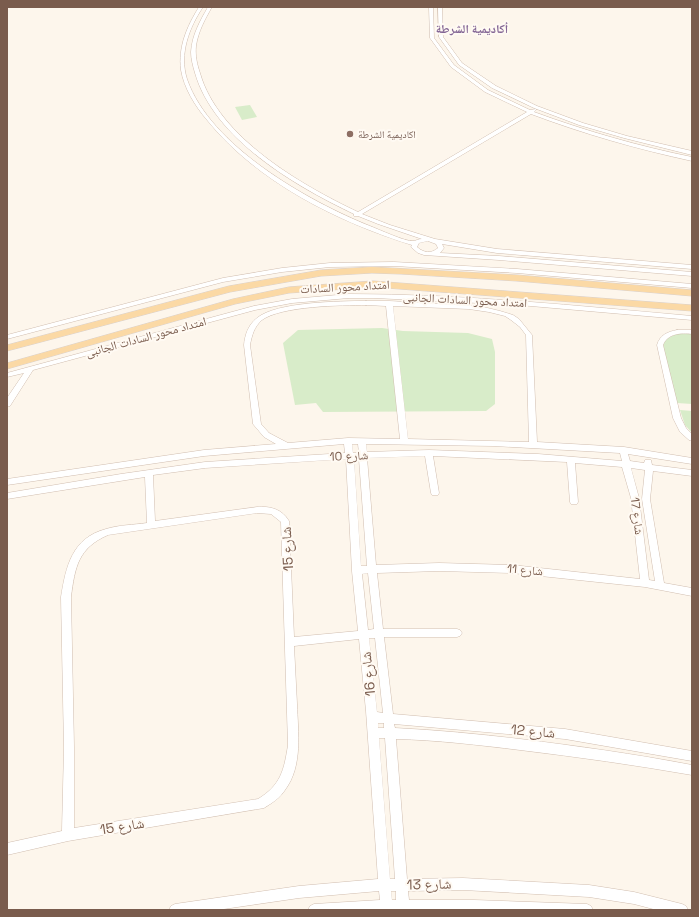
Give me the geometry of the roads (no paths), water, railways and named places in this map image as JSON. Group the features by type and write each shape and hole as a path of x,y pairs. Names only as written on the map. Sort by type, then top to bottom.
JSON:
{"main road":[{"name":"امتداد محور السادات","path":"7,348 258,283 321,274 364,270 517,278 692,293"},
{"name":"امتداد محور السادات","path":"7,366 233,302 275,293 317,287 373,284 519,298 692,308"},
{"path":"88,327 81,331 80,337 85,341 94,342"},
{"path":"43,338 51,340 56,344 56,347 52,353"}],"street":[{"path":"201,7 190,25 184,48 183,62 186,79 190,89 203,113 219,133 263,170 289,188 352,221 391,238 415,244 419,241 428,239"},
{"path":"210,7 202,19 196,33 194,45 194,61 202,87 215,110 248,146 296,180 361,215 436,241 483,249 692,267"},
{"path":"431,7 428,16 428,25 432,38 441,54 464,75 500,97 600,138 692,159"},
{"path":"440,7 438,16 440,35 453,54 473,73 490,85 536,111 616,136 692,153"},
{"path":"464,75 473,73"},
{"path":"190,89 202,87"},
{"path":"203,113 215,110"},
{"path":"352,221 536,111"},
{"path":"430,254 440,250 440,245 436,241"},
{"path":"415,244 414,247 418,251 430,254 486,257 692,274"},
{"path":"7,337 223,280 282,270 330,265 394,264 517,271 692,286"},
{"name":"امتداد محور السادات الجانبى","path":"7,375 254,308 292,301 343,296 519,298 692,318"},
{"path":"389,303 404,441"},
{"path":"288,446 268,437 261,431 257,424 247,345 248,335 251,328 267,315 290,309 335,304 389,303 450,307 494,312 506,315 516,320 524,327 529,335 533,446"},
{"path":"692,332 673,332 668,334 661,341 660,345 678,418 683,430 692,438"},
{"path":"7,402 31,368"},
{"name":"شارع 10","path":"7,482 160,459 228,451 348,441 404,441 624,450 692,461"},
{"name":"شارع 16","path":"348,441 357,570 374,734 384,885 387,907"},
{"name":"شارع 16","path":"362,441 372,569 389,718 400,885 403,906"},
{"name":"شارع 17","path":"624,450 635,498 645,583"},
{"path":"429,453 435,493"},
{"name":"شارع 10","path":"7,496 149,473 230,462 429,453 538,457 649,466 692,473"},
{"name":"شارع 17","path":"647,453 649,476 646,499 660,585"},
{"path":"571,460 574,502"},
{"path":"149,473 151,524"},
{"name":"شارع 15","path":"7,849 68,835 260,804 273,797 285,782 291,765 292,745 286,526 282,516 276,511 268,509 151,524 107,532 95,536 86,543 77,554 68,578 66,597 69,748 68,835"},
{"name":"شارع 11","path":"357,570 439,567 512,569 645,583 692,592"},
{"path":"289,642 380,633 457,633"},
{"name":"شارع 12","path":"372,717 565,734 692,756"},
{"name":"شارع 12","path":"374,734 390,733 472,739 564,749 692,770"},
{"path":"564,749 565,734"},
{"name":"شارع 13","path":"175,910 292,893 384,885 463,884 589,891 634,898 682,910"},
{"name":"شارع 13","path":"314,910 368,906 474,906 588,910"}],"place":[{"name":"اكاديمية الشرطة","path":"350,134"}],"district":[{"name":"أكاديمية الشرطة","path":"472,29"}]}
